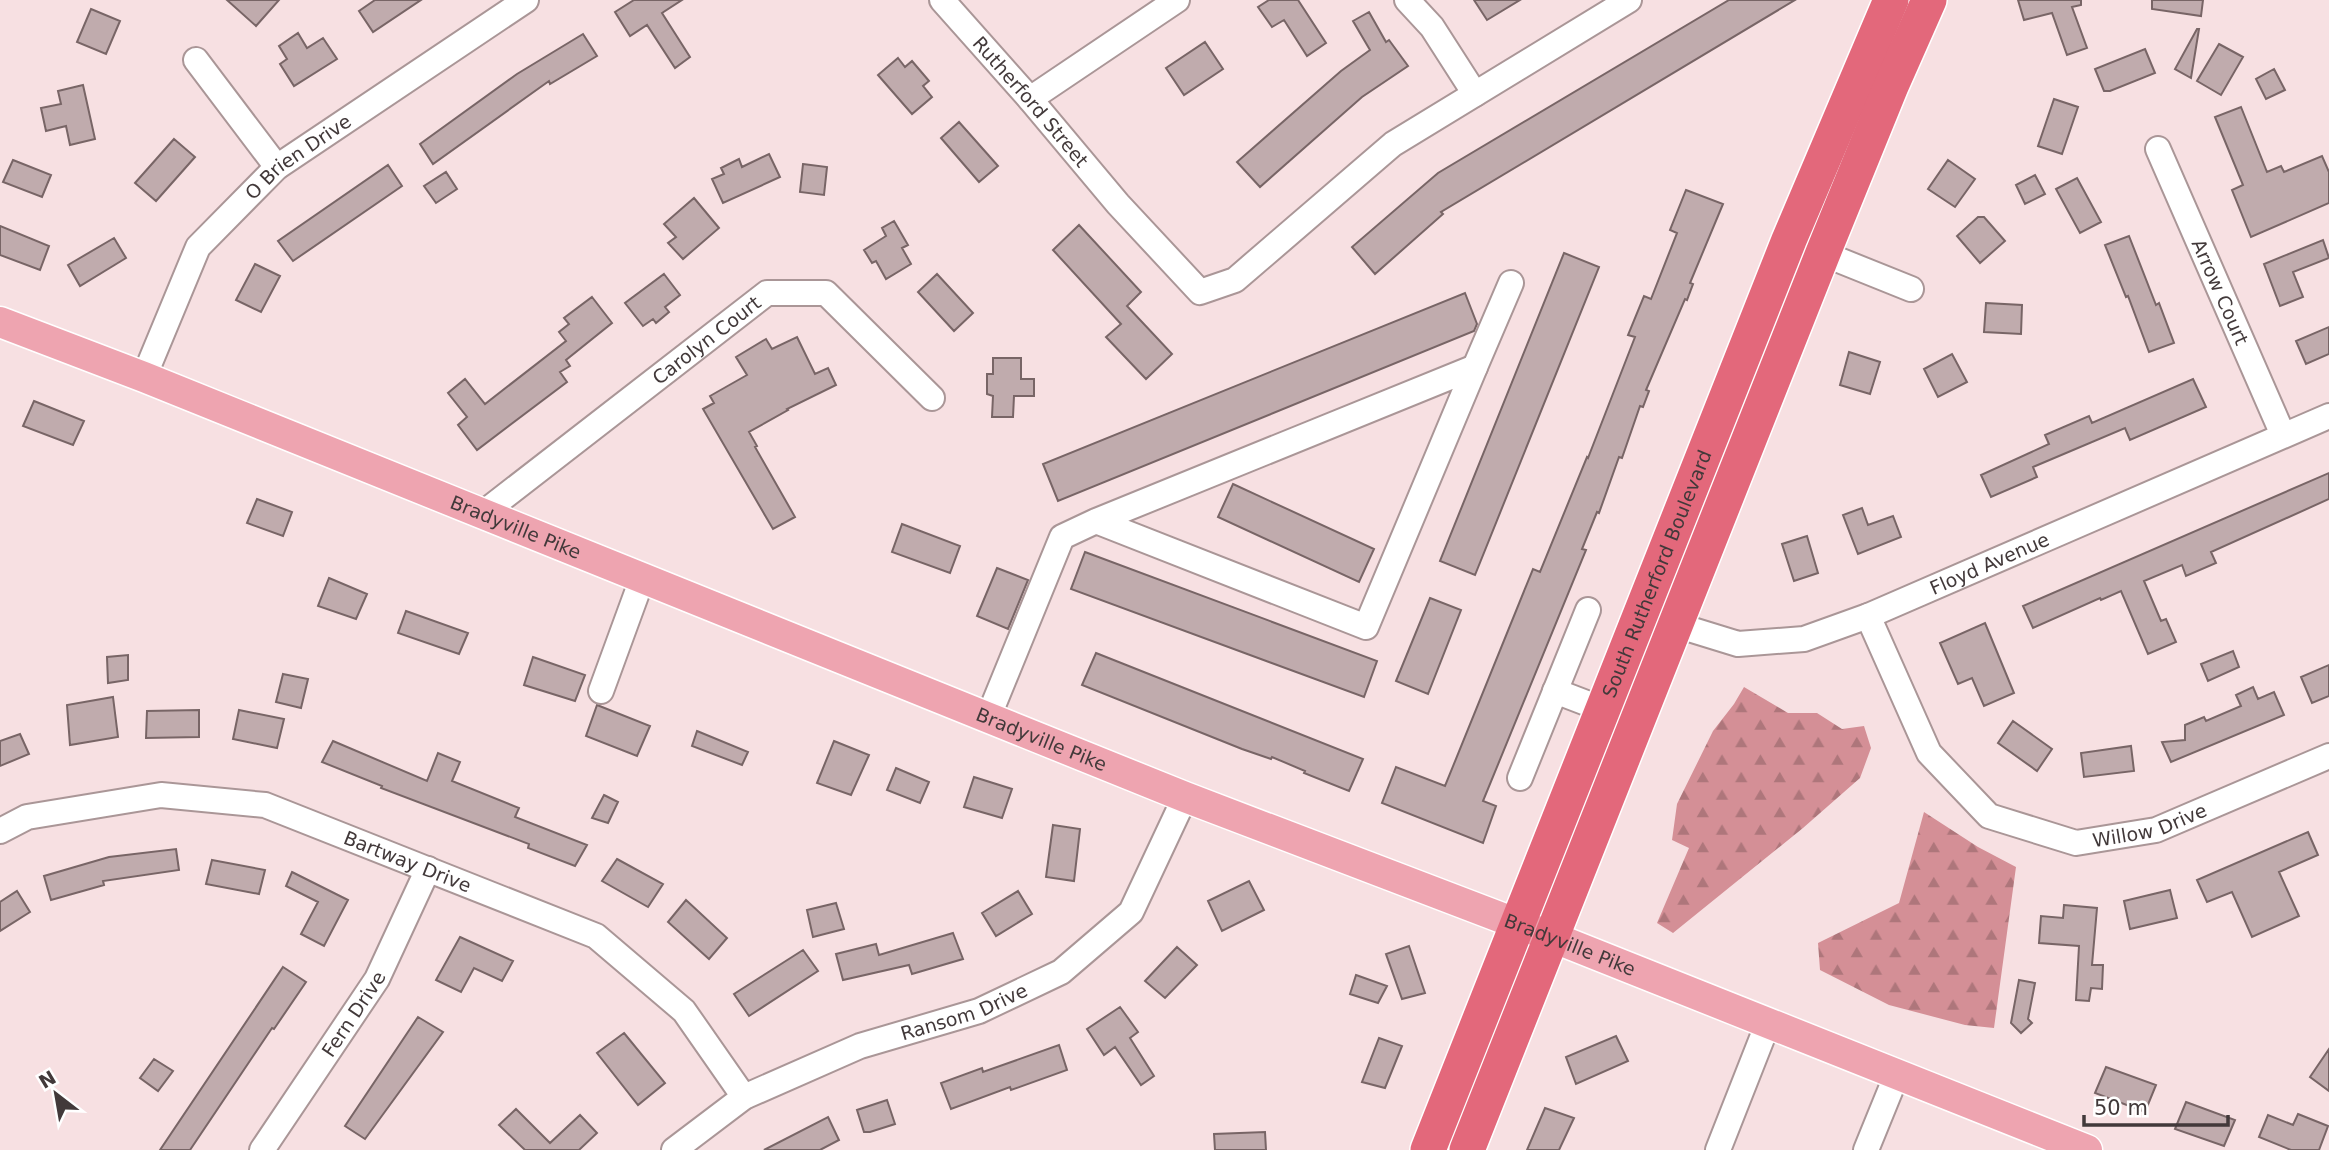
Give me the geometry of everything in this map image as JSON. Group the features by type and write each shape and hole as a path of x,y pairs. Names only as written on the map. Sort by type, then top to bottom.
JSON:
{"highway":[{"name":"South Rutherford Boulevard","path":"1428,1150 1789,240 1891,0"},
{"name":"South Rutherford Boulevard","path":"1468,1150 1823,253 1929,0"}],"main road":[{"name":"Bradyville Pike","path":"0,323 144,377 1185,797 1552,937 2087,1150"}],"street":[{"name":"Rutherford Street","path":"942,0 1118,204 1200,292 1234,280 1393,144 1475,94"},
{"path":"1030,99 1177,0"},
{"path":"1407,0 1432,27 1475,94 1629,0"},
{"name":"O Brien Drive","path":"144,377 198,247 276,167 515,3"},
{"path":"196,60 276,167"},
{"name":"Arrow Court","path":"2158,149 2283,436"},
{"path":"1789,240 1911,289"},
{"path":"1097,521 1366,627 1511,283"},
{"name":"Carolyn Court","path":"482,514 767,293 826,293 932,398"},
{"path":"988,718 1062,537 1475,367"},
{"name":"Floyd Avenue","path":"1640,613 1738,644 1804,639 1868,616 2329,416"},
{"path":"601,691 642,579"},
{"path":"1520,778 1588,610"},
{"name":"Willow Drive","path":"1868,616 1929,753 1989,816 2076,843 2156,830 2329,756"},
{"path":"1555,691 1602,709"},
{"name":"Bartway Drive","path":"0,831 27,817 161,795 265,805 596,936 684,1011 744,1097"},
{"name":"Ransom Drive","path":"674,1150 744,1097 860,1046 979,1011 1061,972 1131,912 1185,797"},
{"name":"Fern Drive","path":"262,1150 377,979 428,869"},
{"path":"1718,1150 1768,1023"},
{"path":"1866,1150 1897,1074"}],"green space":[{"path":"1744,687 1788,713 1817,713 1842,729 1864,726 1871,748 1860,778 1803,828 1673,933 1657,923 1689,848 1672,840 1677,804 1713,731"},
{"path":"1924,812 1978,847 2016,867 1994,1028 1965,1025 1889,1005 1820,970 1818,943 1899,903"}],"building":[{"path":"227,0 279,0 256,26"},
{"path":"375,0 421,0 373,32 359,11"},
{"path":"634,0 682,0 662,13 690,57 675,68 647,25 630,36 615,12"},
{"path":"1269,0 1298,0 1326,43 1307,56 1284,20 1272,27 1258,7"},
{"path":"1474,0 1520,0 1487,20"},
{"path":"1729,0 1795,0 1441,212 1443,214 1375,274 1352,247 1438,173"},
{"path":"2018,0 2081,0 2081,5 2072,7 2087,48 2067,55 2052,13 2024,20"},
{"path":"2152,0 2203,0 2201,16 2152,9"},
{"path":"91,9 120,21 106,54 77,42"},
{"path":"1369,12 1386,42 1389,40 1408,66 1362,97 1260,187 1237,162 1341,71 1370,50 1353,21"},
{"path":"2199,29 2191,78 2175,69"},
{"path":"298,33 307,48 323,38 337,59 294,86 280,64 287,59 279,46"},
{"path":"583,34 597,56 550,84 549,81 433,164 420,144 517,74"},
{"path":"1205,42 1223,69 1184,95 1166,68"},
{"path":"2219,44 2243,57 2221,95 2197,81"},
{"path":"2145,49 2155,73 2104,91 2095,69"},
{"path":"898,58 905,67 912,61 929,81 923,86 932,97 912,114 878,75"},
{"path":"2274,69 2285,90 2266,99 2256,79"},
{"path":"83,85 95,139 70,145 66,126 46,131 41,108 61,104 58,91"},
{"path":"2054,99 2078,107 2062,154 2038,146"},
{"path":"2241,107 2267,172 2281,166 2284,172 2322,156 2329,172 2329,203 2251,237 2232,190 2243,185 2215,117"},
{"path":"959,122 998,166 979,182 941,138"},
{"path":"174,139 195,157 156,201 135,183"},
{"path":"769,154 780,177 723,203 712,179 724,174 721,168 739,159 742,167"},
{"path":"13,160 51,175 42,197 3,182"},
{"path":"1948,160 1975,179 1955,207 1928,189"},
{"path":"803,164 827,167 824,195 800,192"},
{"path":"388,165 402,186 293,261 278,241"},
{"path":"446,172 457,189 436,203 424,186"},
{"path":"2035,175 2045,194 2025,204 2016,185"},
{"path":"2077,178 2101,222 2080,233 2056,189"},
{"path":"1686,190 1723,204 1690,283 1693,284 1687,300 1685,299 1646,390 1649,391 1643,407 1640,406 1622,458 1619,457 1599,513 1597,512 1582,549 1586,550 1483,801 1496,806 1483,843 1382,803 1396,767 1445,786 1533,569 1540,572 1588,458 1635,337 1628,335 1644,296 1651,299 1677,233 1670,230"},
{"path":"694,198 719,228 683,259 668,243 676,237 664,224"},
{"path":"1978,217 1984,217 2005,241 1980,263 1957,236"},
{"path":"894,221 908,245 902,248 911,264 886,279 876,261 872,263 864,250 886,236 882,228"},
{"path":"1079,225 1141,292 1127,306 1172,354 1146,379 1106,337 1121,324 1053,250"},
{"path":"0,226 49,246 40,270 0,255"},
{"path":"2129,236 2174,343 2149,352 2105,245"},
{"path":"114,238 126,258 80,286 68,265"},
{"path":"2323,240 2329,258 2293,272 2303,297 2280,306 2264,264"},
{"path":"1564,253 1599,267 1475,575 1440,561"},
{"path":"255,264 280,276 261,312 236,300"},
{"path":"664,274 680,295 665,307 669,312 656,323 653,319 643,326 625,303"},
{"path":"937,274 973,313 954,331 918,292"},
{"path":"1465,293 1477,324 1474,331 1058,501 1043,464"},
{"path":"592,297 612,323 566,360 570,366 560,372 567,382 477,450 458,425 467,417 448,393 465,379 485,404 566,341 559,332 569,324 564,318"},
{"path":"1986,303 2022,305 2021,334 1984,332"},
{"path":"2329,327 2329,354 2306,364 2296,341"},
{"path":"797,337 815,374 828,368 836,385 787,409 749,432 795,517 773,529 703,409 714,403 710,396 747,375 736,357 766,339 772,349"},
{"path":"1849,352 1880,362 1870,394 1840,385"},
{"path":"1952,354 1967,382 1938,397 1924,369"},
{"path":"993,358 1021,358 1021,379 1034,379 1034,396 1014,396 1013,417 992,417 993,396 987,394 987,374 993,374"},
{"path":"2193,379 2206,407 2130,440 2125,428 2033,467 2037,477 1991,497 1981,475 2049,444 2045,435 2089,416 2092,423"},
{"path":"34,401 84,421 73,445 23,426"},
{"path":"2329,473 2329,499 2211,552 2216,563 2186,576 2182,565 2144,581 2161,621 2166,619 2176,642 2148,654 2121,591 2033,628 2023,606"},
{"path":"1233,484 1374,549 1359,582 1218,517"},
{"path":"257,499 292,512 283,536 247,523"},
{"path":"1862,508 1868,525 1893,516 1901,537 1858,554 1843,515"},
{"path":"902,524 960,546 950,573 892,552"},
{"path":"1807,536 1818,573 1794,581 1782,544"},
{"path":"1085,552 1377,661 1364,697 1071,589"},
{"path":"997,568 1028,580 1008,629 977,616"},
{"path":"329,578 367,594 356,619 318,606"},
{"path":"1430,598 1461,610 1428,694 1396,681"},
{"path":"406,611 468,633 459,654 398,633"},
{"path":"1985,623 2014,693 1984,706 1972,678 1958,684 1940,643"},
{"path":"2233,651 2239,667 2208,681 2201,664"},
{"path":"1096,653 1363,759 1349,791 1272,757 1271,759 1242,749 1082,685"},
{"path":"128,655 128,680 108,683 107,657"},
{"path":"533,657 585,675 575,701 524,685"},
{"path":"2329,665 2329,696 2312,703 2301,677"},
{"path":"283,674 308,679 301,708 276,702"},
{"path":"2253,687 2258,699 2274,692 2284,715 2171,762 2162,742 2185,740 2185,725 2204,717 2206,721 2241,706 2236,695"},
{"path":"113,697 118,737 70,745 67,705"},
{"path":"597,705 650,726 637,756 586,736"},
{"path":"199,710 199,737 146,738 147,711"},
{"path":"239,710 284,719 277,748 233,739"},
{"path":"2013,721 2052,749 2037,771 1998,743"},
{"path":"697,731 748,752 742,765 692,746"},
{"path":"20,734 29,754 0,766 0,741"},
{"path":"333,741 427,781 438,753 460,762 452,781 519,808 515,817 587,845 575,866 528,848 529,844 381,788 382,786 322,762"},
{"path":"834,741 869,755 851,795 817,783"},
{"path":"2131,746 2134,771 2084,777 2081,753"},
{"path":"896,768 929,782 920,803 887,790"},
{"path":"974,777 1012,789 1002,818 964,807"},
{"path":"604,795 618,802 608,823 592,818"},
{"path":"1053,825 1080,829 1074,881 1046,877"},
{"path":"2308,832 2318,855 2279,872 2299,916 2252,937 2232,892 2207,902 2197,880"},
{"path":"176,849 179,870 103,881 104,885 51,900 44,876 109,857"},
{"path":"617,859 663,884 648,907 602,881"},
{"path":"212,860 265,870 259,894 206,884"},
{"path":"292,872 348,900 324,946 301,934 318,902 286,886"},
{"path":"1249,881 1264,910 1222,931 1208,901"},
{"path":"2170,890 2177,918 2130,929 2124,901"},
{"path":"17,891 30,912 0,931 0,902"},
{"path":"1018,891 1032,914 996,936 982,913"},
{"path":"686,900 727,938 709,959 668,922"},
{"path":"836,903 844,929 813,937 807,910"},
{"path":"2064,905 2097,908 2092,965 2103,965 2102,989 2091,988 2089,1001 2076,1000 2079,946 2039,943 2041,916 2063,918"},
{"path":"953,933 963,959 912,974 909,965 843,980 836,954 876,944 879,955"},
{"path":"460,937 513,961 502,981 474,968 461,992 436,980"},
{"path":"1409,946 1425,993 1402,999 1386,954"},
{"path":"1177,947 1197,965 1165,998 1145,981"},
{"path":"803,950 818,971 749,1016 734,994"},
{"path":"283,967 306,982 190,1150 160,1150"},
{"path":"1356,975 1387,986 1378,1003 1350,994"},
{"path":"2019,980 2035,983 2028,1019 2032,1023 2021,1033 2011,1023"},
{"path":"1120,1007 1138,1032 1130,1038 1154,1076 1141,1085 1115,1047 1104,1055 1087,1029"},
{"path":"418,1017 443,1032 365,1139 345,1126"},
{"path":"624,1033 665,1083 638,1105 597,1053"},
{"path":"1616,1036 1628,1061 1576,1084 1566,1057"},
{"path":"1379,1038 1402,1046 1385,1088 1362,1082"},
{"path":"1059,1045 1067,1070 951,1109 941,1083 982,1068 983,1072"},
{"path":"2329,1049 2329,1091 2310,1077"},
{"path":"154,1059 173,1071 158,1091 140,1078"},
{"path":"2106,1067 2156,1085 2145,1112 2095,1093"},
{"path":"887,1100 895,1124 864,1132 857,1110"},
{"path":"2186,1102 2235,1120 2224,1146 2175,1129"},
{"path":"1545,1108 1574,1118 1559,1150 1527,1150"},
{"path":"516,1109 550,1143 580,1115 597,1133 579,1150 525,1150 499,1125"},
{"path":"2298,1114 2328,1126 2319,1150 2291,1150 2259,1137 2268,1115 2293,1125"},
{"path":"828,1117 839,1140 820,1150 764,1150"},
{"path":"1265,1132 1266,1150 1215,1150 1214,1134"}]}
